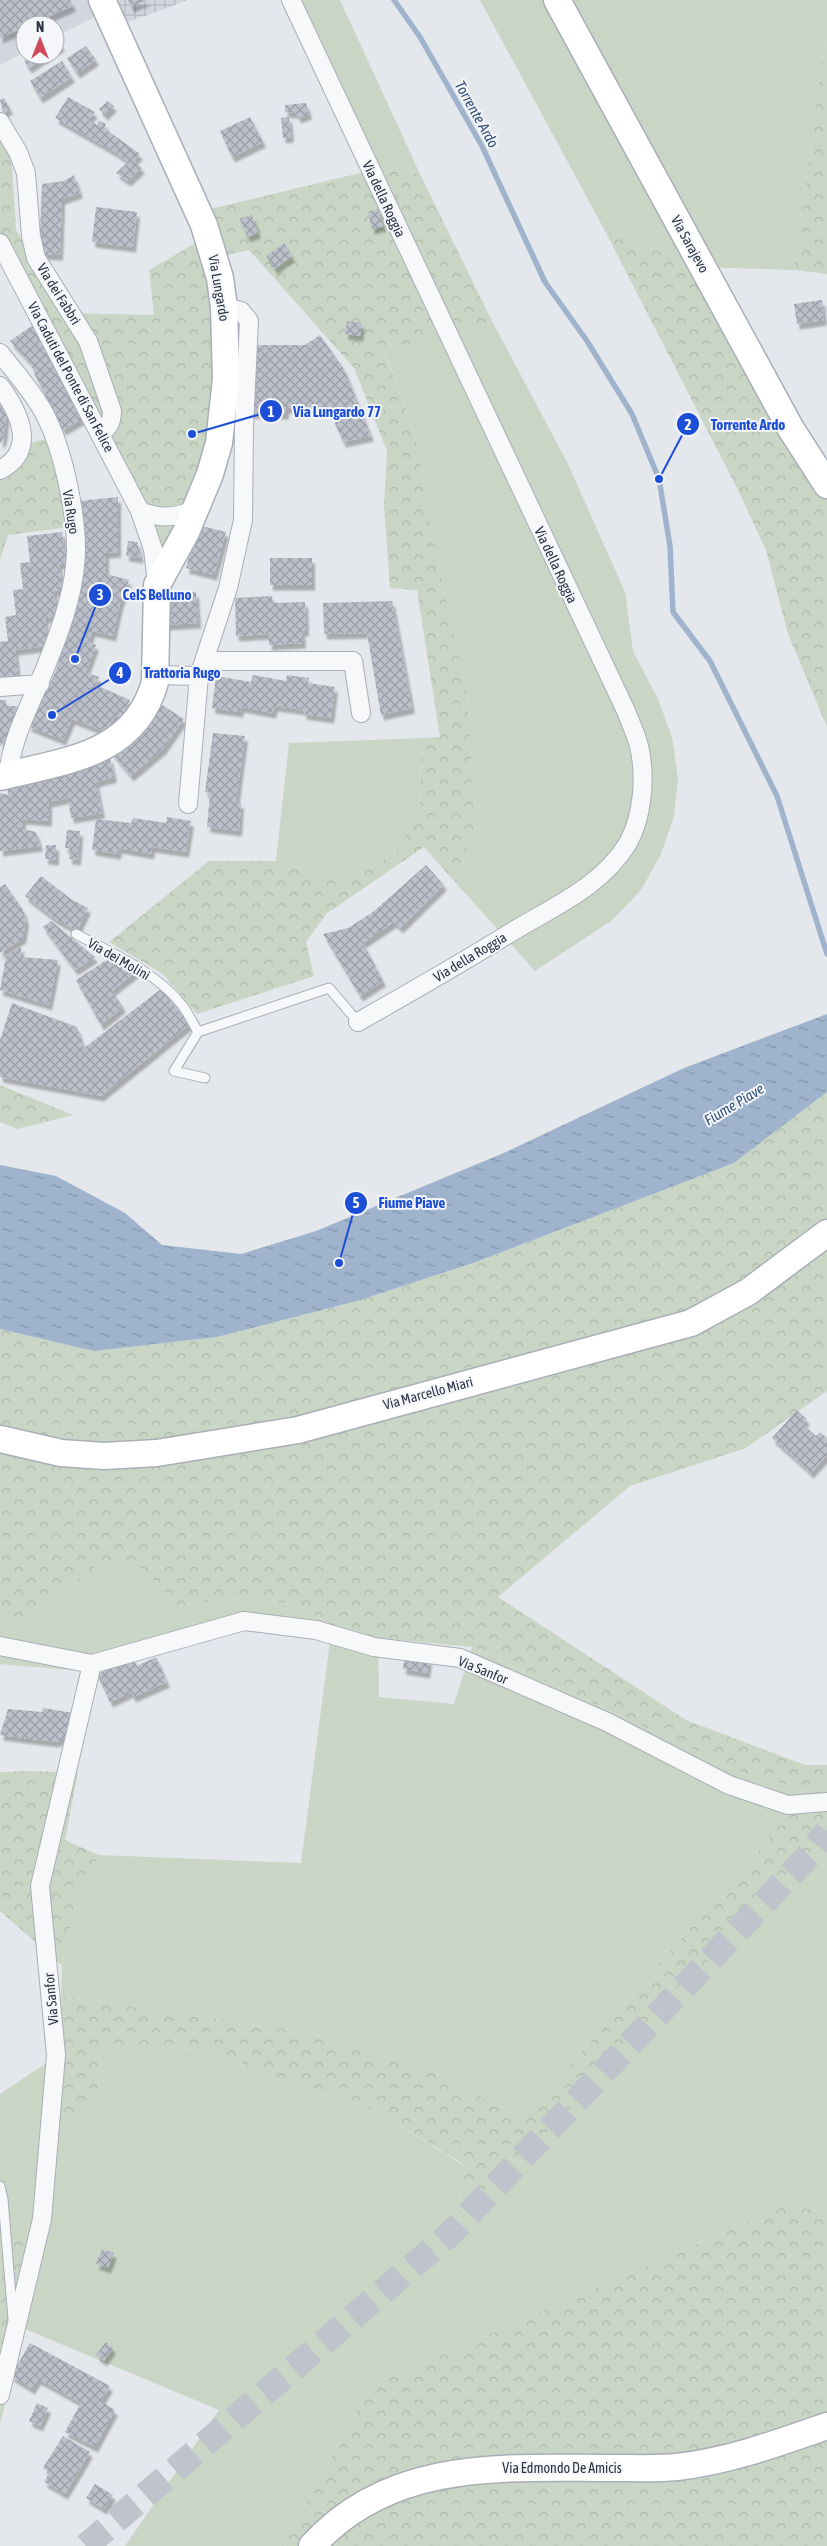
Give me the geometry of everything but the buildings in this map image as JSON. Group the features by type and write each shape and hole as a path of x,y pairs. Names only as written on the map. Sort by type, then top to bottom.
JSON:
{"street":[{"name":"Via Lungardo","path":"102,0 204,225 214,253 224,307 226,355 224,409 219,443 210,474 196,509 157,586"},
{"name":"Via della Roggia","path":"291,0 626,711 639,747 642,781 639,813 628,842 604,872 586,887 455,967 358,1022"},
{"name":"Via Sarajevo","path":"557,0 791,429 827,485"},
{"name":"Via dei Fabbri","path":"0,122 18,152 26,173 31,236 36,258 88,341 112,412 112,420 108,428 101,433"},
{"name":"Via Caduti del Ponte di San Felice","path":"0,243 140,510 153,549 157,586 156,675 151,697 143,713 117,740 86,755 4,776"},
{"path":"188,804 202,669 228,588 243,520 244,427 249,321 240,311 224,307"},
{"name":"Via Rugo","path":"0,353 22,380 44,413 57,446 71,508 76,553 70,593 58,635 40,684 12,749 4,776"},
{"path":"0,386 19,419 22,437 18,455 0,470"},
{"path":"140,510 163,517 184,515 196,509"},
{"path":"156,675 202,669 352,661 361,714"},
{"path":"0,687 40,684"},
{"name":"Via Marcello Miari","path":"0,1439 61,1453 104,1456 157,1453 298,1430 690,1323 748,1292 827,1233"},
{"name":"Via Sanfor","path":"0,1646 92,1664 244,1621 316,1630 374,1646 460,1658 607,1722 729,1785 788,1805 827,1802"},
{"name":"Via Sanfor","path":"0,2395 42,2219 56,2055 40,1886 92,1664"},
{"name":"Via Edmondo De Amicis","path":"312,2546 340,2519 365,2503 394,2489 422,2479 456,2472 492,2469 676,2467 742,2454 827,2426"}],"lane":[{"name":"Via dei Molini","path":"76,934 133,964 156,979 182,1005 198,1032"},
{"path":"205,1078 174,1071 198,1032 329,988 358,1022"},
{"name":"Via Sanfor","path":"0,2186 3,2200 14,2336"}],"shaded area":[{"path":"0,0 100,0 105,12 65,32 65,15 15,15 15,57 0,65"},
{"path":"100,0 188,0 112,28"}],"green space":[{"path":"296,0 340,0 420,174 377,169"},
{"path":"480,0 825,0 825,39 794,270 697,267 604,229"},
{"path":"825,0 827,0 827,274 794,270 825,39"},
{"path":"0,129 11,150 16,230 66,313 154,315 149,270 213,233 202,211 377,169 420,174 492,321 385,352 416,440 433,537 467,694 475,824 456,883 424,847 326,914 306,942 314,976 197,1014 163,974 109,942 209,861 276,861 327,876 361,874 396,851 419,813 422,738 440,737 417,590 390,588 384,507 387,451 354,368 249,250 219,257 228,352 194,506 148,520 0,236"},
{"path":"604,229 697,267 795,447 827,500 827,727 788,634 766,550 737,488"},
{"path":"492,321 568,464 625,592 633,651 658,699 672,737 678,779 674,816 661,854 641,890 611,921 535,971 456,883 475,824 467,694 433,537 416,440 385,351"},
{"path":"59,435 77,526 8,535 0,560 0,476 31,443"},
{"path":"194,506 152,585 148,520"},
{"path":"422,738 419,813 396,851 361,874 327,876 276,861 289,743"},
{"path":"0,1085 73,1115 18,1129 0,1122"},
{"path":"827,1092 827,1391 746,1448 630,1486 498,1597 686,1720 805,1765 827,1765 827,1851 802,1860 458,2228 463,2164 373,2109 270,2076 210,2048 100,2051 98,2098 58,2127 61,1996 303,2032 426,2069 524,2118 769,1838 803,1789 746,1774 472,1647 378,1638 332,1626 297,1604 231,1599 178,1606 142,1569 105,1559 32,1618 0,1623 0,1329 94,1351 217,1337 357,1301 476,1262 734,1163"},
{"path":"105,1559 142,1569 178,1606 231,1599 297,1604 332,1626 250,1613 83,1671 0,1664 0,1623 32,1618"},
{"path":"332,1626 378,1638 379,1697 454,1704 472,1647 746,1774 803,1789 769,1838 524,2118 426,2069 303,2032 61,1996 62,1965 78,1891 99,1855 301,1863"},
{"path":"0,1772 78,1773 65,1840 99,1855 78,1891 62,1965 0,1911"},
{"path":"827,1851 827,2211 785,2206 372,2385 281,2546 125,2546 219,2410 25,2329 0,2204 0,2094 60,2054 98,2098 100,2051 210,2048 270,2076 373,2109 463,2165 458,2227 802,1860"},
{"path":"0,2204 25,2249 25,2329 0,2423"},
{"path":"785,2206 827,2211 827,2546 281,2546 372,2385"}],"water":[{"path":"827,1014 827,1092 734,1163 476,1262 357,1301 217,1337 94,1351 0,1329 0,1165 56,1176 125,1213 162,1245 241,1254 316,1231 506,1152 684,1068"}],"waterway":[{"name":"Torrente Ardo","path":"394,0 420,37 482,146 545,282 587,341 632,414 659,479 670,546 673,612 710,661 777,796 827,954"}],"tunnel":[{"path":"86,2546 450,2234 810,1854 827,1831"}],"place":[{"name":"Via Lungardo 77","path":"192,434"},
{"name":"Torrente Ardo","path":"659,479"},
{"name":"CeIS Belluno","path":"75,659"},
{"name":"Trattoria Rugo","path":"52,715"},
{"name":"Fiume Piave","path":"339,1263"}]}
